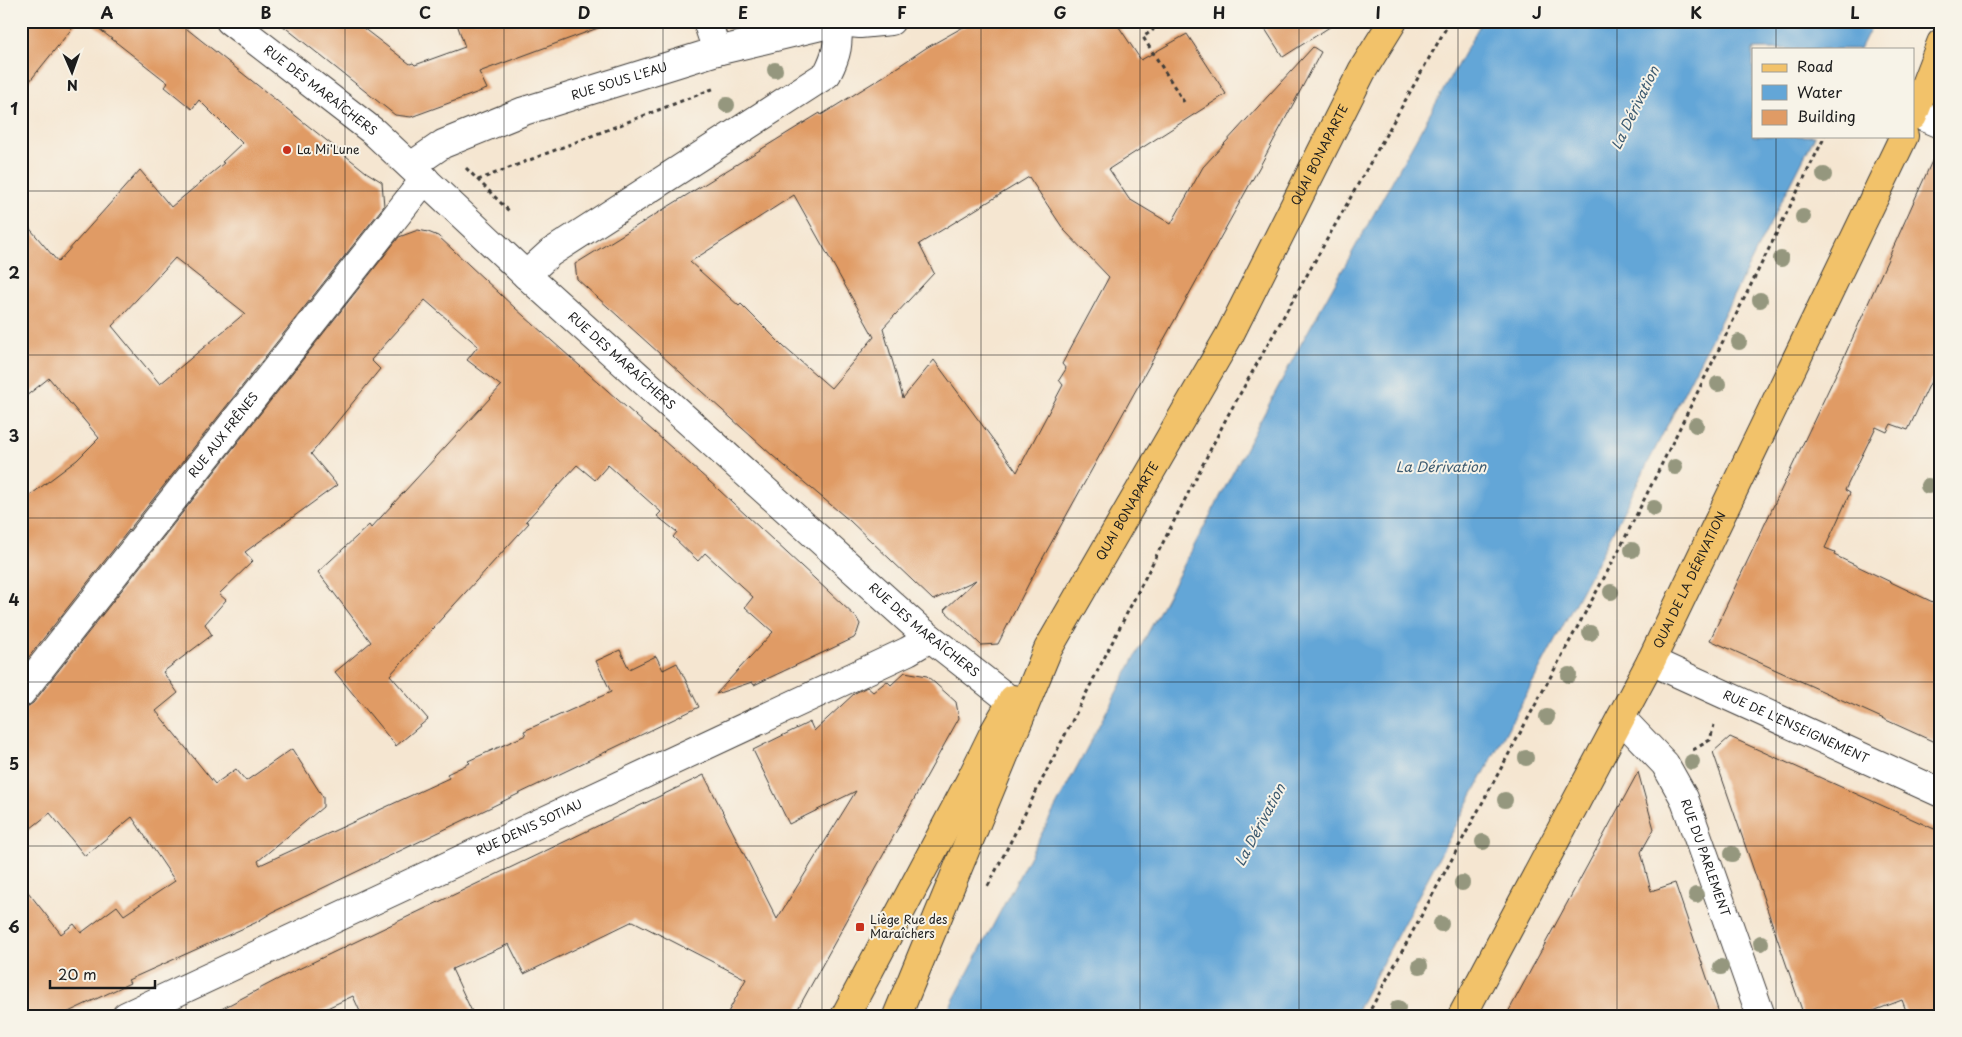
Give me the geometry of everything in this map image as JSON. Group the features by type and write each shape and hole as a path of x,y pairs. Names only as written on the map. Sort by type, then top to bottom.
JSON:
{"main road":[{"path":"1362,70 1385,21"},
{"name":"QUAI BONAPARTE","path":"897,1016 1048,649 1228,336 1362,70 1393,21"},
{"name":"QUAI DE LA DÉRIVATION","path":"1914,114 1939,48"},
{"name":"QUAI DE LA DÉRIVATION","path":"1462,1016 1651,662 1903,138"},
{"path":"844,1016 1012,701 1048,649"}],"street":[{"name":"RUE DES MARAÎCHERS","path":"230,21 374,132 526,274 930,638 1012,701"},
{"path":"707,21 717,51"},
{"name":"RUE SOUS L'EAU","path":"418,172 442,144 524,112 717,51 838,22 860,24 891,21"},
{"path":"526,274 550,253 827,74 836,57 839,41 838,22"},
{"path":"1914,122 1941,124"},
{"name":"RUE AUX FRÊNES","path":"21,693 418,172"},
{"name":"RUE DENIS SOTIAU","path":"126,1016 899,655 930,638"},
{"name":"RUE DE L'ENSEIGNEMENT","path":"1651,662 1941,793"},
{"name":"RUE DU PARLEMENT","path":"1621,718 1665,764 1684,798 1761,1016"}],"path":[{"path":"1147,21 1153,30 1143,37 1184,102"},
{"path":"984,892 1227,417 1450,21"},
{"path":"478,180 724,84"},
{"path":"1367,1016 1618,552 1824,138"},
{"path":"1665,764 1710,740 1721,695"}],"water":[{"name":"La Dérivation","path":"1482,21 1874,21 1860,48 1752,48 1752,138 1814,138 1603,551 1354,1016 945,1016 1302,342"}],"building":[{"path":"21,21 78,21 21,92"},
{"path":"89,21 177,21 366,172 382,182 384,206 21,667 21,502 77,460 99,438 49,378 21,400 21,218 58,262 140,170 171,207 224,163 222,162 242,143 199,100 192,109 165,87 168,83","holes":["175,258 245,313 160,384 112,326"]},
{"path":"277,21 354,21 410,64 413,63 415,65 465,47 456,21 605,21 606,25 479,72 487,89 411,117 395,115"},
{"path":"974,21 1115,21 1141,60 1187,34 1226,94 1109,169 1129,199 1171,224 1203,167 1313,47 1321,52 1029,583 998,644 981,645 944,610 976,580 933,600 850,521 773,456 577,279 575,264 820,113 821,115 926,48","holes":["1029,177 1064,230 1109,277 1062,364 1066,369 1059,380 1063,385 1017,472 934,360 903,398 883,328 934,273 919,244","794,195 874,337 831,388 784,347 741,304 739,306 690,262"]},
{"path":"1260,21 1339,21 1283,57"},
{"path":"1941,141 1941,360 1908,430 1891,424 1887,432 1876,427 1845,490 1850,493 1825,548 1835,552 1834,555 1941,606 1941,745 1710,640 1844,357"},
{"path":"418,230 438,236 515,308 719,490 856,617 860,624 857,633 854,638 754,685 752,682 716,694 773,632 745,607 753,597 705,553 698,561 673,537 677,532 657,516 661,512 608,465 595,480 577,465 526,521 529,523 390,675 428,719 396,746 335,672 371,642 318,572 369,525 371,528 501,386 467,360 478,346 425,300 371,360 380,369 311,454 337,485 245,552 253,561 219,594 226,600 205,624 212,635 163,672 178,693 156,711 215,784 236,769 246,781 292,749 323,797 323,807 258,861 260,865 449,778 447,774 470,763 468,761 526,735 524,731 611,692 596,661 620,650 629,669 656,656 663,670 677,663 699,707 273,912 255,923 128,980 130,983 60,1016 21,1016 21,883 61,934 74,924 81,933 117,906 124,915 175,881 132,817 85,856 50,813 21,836 21,708 33,703 399,237"},
{"path":"905,672 927,676 956,702 959,718 794,1016 726,1016 746,979 633,921 524,974 509,944 452,969 474,1016 362,1016 353,996 310,1016 208,1016 284,976 704,775 777,919 856,791 789,824 753,750 810,722 814,731 855,693 867,687 873,692 887,681 891,685"},
{"path":"1730,737 1941,832 1941,1016 1908,1016 1902,1000 1860,1016 1804,1016 1713,752"},
{"path":"1638,772 1654,829 1641,852 1651,891 1675,883 1720,1016 1506,1016"}],"place":[{"name":"La Mi'Lune","path":"287,150"},
{"name":"Liège Rue des Maraîchers","path":"860,927"}]}
